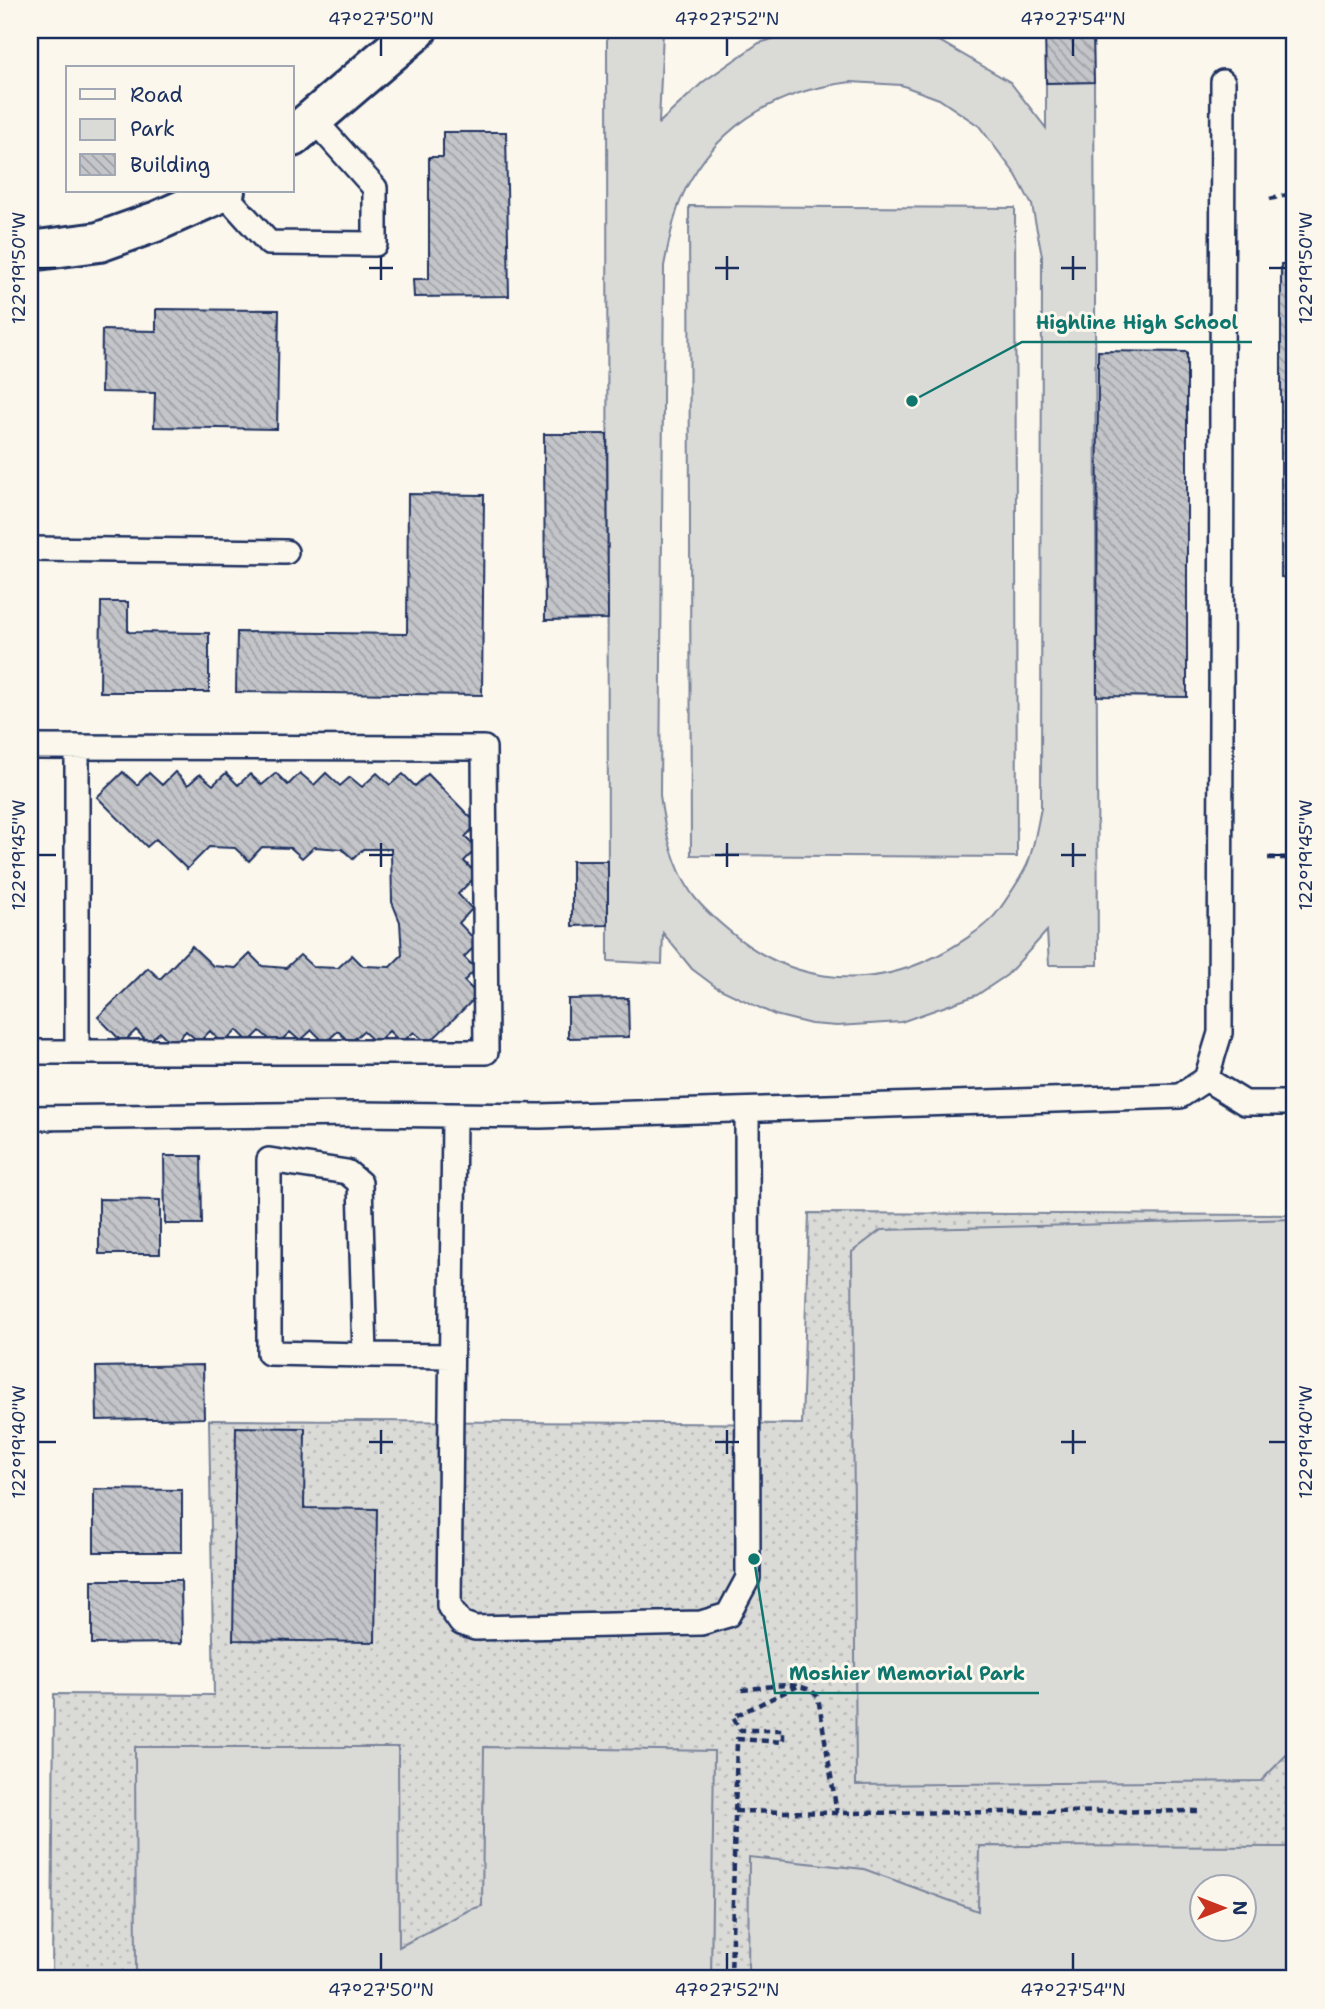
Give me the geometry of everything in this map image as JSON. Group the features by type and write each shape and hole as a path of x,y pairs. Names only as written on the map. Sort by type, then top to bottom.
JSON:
{"street":[{"path":"303,129 417,30"},
{"path":"30,251 99,242 155,222 224,192"}],"lane":[{"path":"30,1118 345,1114 540,1116 1180,1096 1206,1079 1220,1033 1223,82"},
{"path":"224,192 269,243 375,244 375,188 303,129"},
{"path":"30,549 286,552"},
{"path":"30,747 484,748 486,1052 30,1052"},
{"path":"77,747 77,1052"},
{"path":"1206,1079 1245,1103 1295,1103"},
{"path":"454,1116 449,1606 461,1623 475,1629 701,1623 728,1615 748,1578 747,1110"},
{"path":"365,1355 360,1184 347,1172 269,1160 269,1353 365,1355 451,1356"}],"path":[{"path":"1270,199 1295,193"},
{"path":"1268,858 1295,858"},
{"path":"742,1690 800,1685 813,1691 818,1697 837,1813"},
{"path":"731,1979 737,1739 783,1742 783,1730 740,1730 733,1717 800,1685"},
{"path":"736,1811 1202,1811"}],"green space":[{"path":"607,30 663,30 659,123 703,82 759,43 798,32 903,30 941,42 1010,82 1046,128 1046,83 1094,82 1098,965 1049,965 1047,931 1007,975 977,995 901,1022 837,1026 811,1024 775,1015 716,987 692,969 663,933 662,964 608,961","holes":["851,82 901,85 939,99 979,126 1016,175 1032,205 1042,256 1041,808 1027,865 999,910 977,931 930,959 904,969 877,975 824,976 773,960 727,929 703,907 690,891 678,868 667,832 660,795 664,266 674,221 685,189 705,158 739,124 780,100 826,86"]},
{"path":"689,206 1015,208 1017,857 691,855"},
{"path":"809,1213 1295,1215 1295,1979 52,1979 54,1694 214,1695 209,1420 802,1424"},
{"path":"1295,1219 1295,1746 1261,1781 856,1785 852,1252 881,1230"},
{"path":"135,1747 398,1747 399,1947 469,1910 482,1906 484,1747 714,1751 711,1979 136,1979"},
{"path":"979,1846 1295,1847 1295,1979 748,1979 749,1857 864,1869 978,1911"}],"building":[{"path":"1045,30 1093,30 1094,82 1046,83"},
{"path":"443,132 506,132 509,296 414,297 413,279 429,279 429,157 443,157"},
{"path":"1281,264 1295,264 1295,578 1281,577"},
{"path":"156,309 279,310 277,429 154,427 155,393 101,392 102,330 156,331"},
{"path":"1098,351 1187,352 1187,697 1097,696"},
{"path":"544,434 607,434 608,619 545,620"},
{"path":"408,494 484,495 482,695 236,692 237,632 407,634"},
{"path":"101,602 128,602 128,632 209,633 209,692 100,692"},
{"path":"123,772 137,785 149,773 162,785 175,772 188,785 200,774 213,785 226,773 238,785 250,774 262,785 276,773 288,785 300,773 314,785 326,773 340,786 350,777 362,787 377,773 390,785 403,774 415,786 428,774 477,824 465,837 477,848 464,861 477,875 458,894 472,909 459,923 478,943 464,957 476,969 464,981 478,995 428,1044 414,1032 401,1043 389,1031 376,1043 363,1031 350,1043 338,1031 325,1043 312,1030 300,1041 290,1032 276,1045 260,1031 249,1042 237,1030 223,1044 210,1031 199,1042 186,1031 173,1045 160,1032 148,1042 136,1030 123,1043 98,1017 148,968 160,979 192,946 213,966 236,968 250,954 262,966 286,968 300,955 313,967 338,968 352,955 363,966 390,967 402,955 400,922 392,902 391,849 363,849 353,859 342,849 314,847 302,858 291,848 262,847 249,861 235,848 209,847 187,869 156,839 147,847 97,797"},
{"path":"572,861 608,861 608,925 572,926"},
{"path":"628,998 629,1037 568,1038 568,999"},
{"path":"164,1156 201,1156 202,1224 165,1224"},
{"path":"99,1199 160,1200 160,1254 99,1254"},
{"path":"203,1365 204,1418 97,1420 96,1367"},
{"path":"236,1427 305,1428 304,1508 377,1509 375,1642 233,1640"},
{"path":"94,1489 182,1490 182,1552 94,1552"},
{"path":"92,1580 181,1580 182,1643 92,1644"}],"place":[{"name":"Highline High School","path":"912,401"},
{"name":"Moshier Memorial Park","path":"754,1559"}]}
